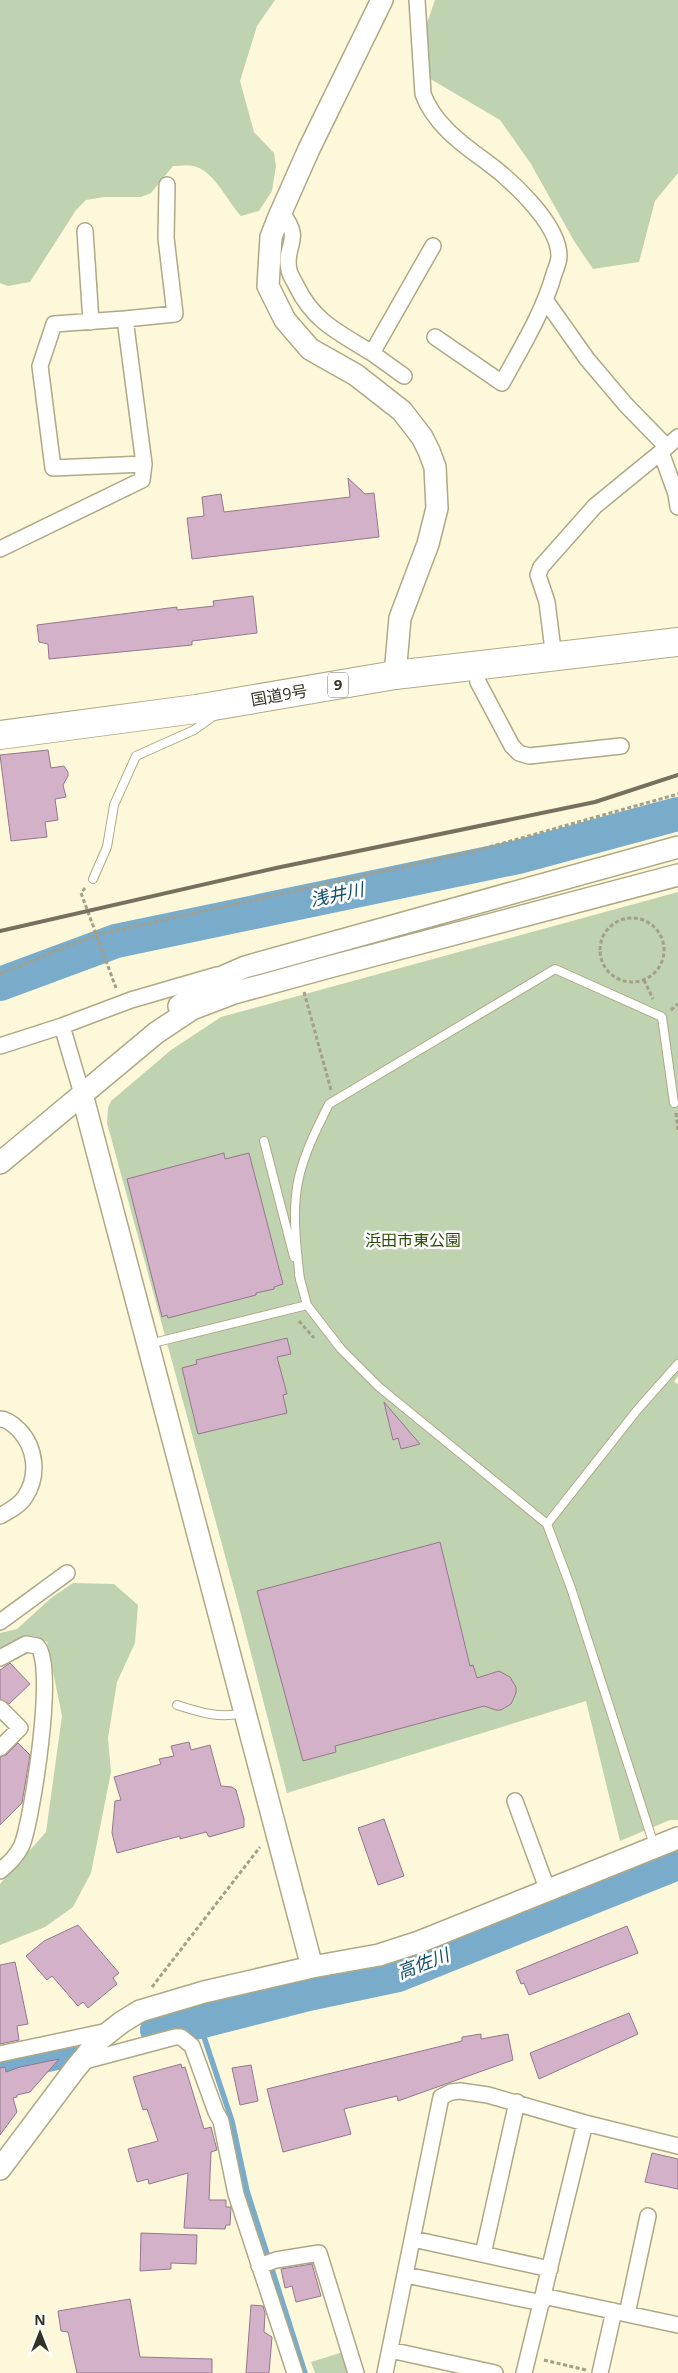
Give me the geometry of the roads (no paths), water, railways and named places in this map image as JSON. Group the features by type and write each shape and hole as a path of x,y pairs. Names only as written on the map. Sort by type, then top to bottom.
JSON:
{"highway":[{"name":"国道9号","path":"0,735 233,703 395,675 554,658 678,642"}],"street":[{"path":"382,0 309,149 271,237 268,286 276,306 285,320 310,349 356,375 402,411 422,436 435,467 437,508 428,544 400,618 395,675"},
{"path":"417,0 423,94 427,104 462,145 486,161 516,187 545,220 558,242 559,258 546,301 502,384 435,338"},
{"path":"144,464 53,468 40,366 54,324 174,314 166,238 167,185"},
{"path":"281,212 292,225 288,269 306,305 327,326 372,352 404,376"},
{"path":"85,231 91,322"},
{"path":"372,352 433,246"},
{"path":"546,301 587,359 626,405 668,445 678,507"},
{"path":"0,549 142,480 144,464 125,319"},
{"path":"554,658 547,602 538,574 541,566 595,506 668,445"},
{"path":"476,666 478,682 512,746 519,753 529,756 621,746"},
{"path":"0,1046 62,1026 122,1003 245,967 678,848"},
{"path":"0,1163 156,1033 192,1009 234,993 678,875"},
{"path":"156,1033 180,1006 197,993 220,978 245,967"},
{"path":"62,1026 149,1344 312,1967"},
{"path":"0,1419 4,1419 16,1426 26,1436 32,1448 34,1462 32,1483 24,1498 15,1507 0,1516"},
{"path":"0,1622 67,1573"},
{"path":"0,1658 26,1644 40,1648 45,1682 44,1713 24,1838 15,1856 0,1871"},
{"path":"0,1708 39,1747"},
{"path":"0,1748 20,1728"},
{"path":"515,1801 548,1891"},
{"path":"0,2169 80,2062 99,2040 140,2011 204,1992 312,1967 379,1955 419,1942 678,1838"},
{"path":"0,2054 111,2030"},
{"path":"80,2062 174,2038 181,2038 192,2046 216,2112 222,2122 236,2194 267,2264 295,2373"},
{"path":"385,2373 440,2097 451,2092 460,2091 517,2102 585,2123 678,2146"},
{"path":"483,2254 517,2102"},
{"path":"524,2373 585,2123"},
{"path":"595,2372 621,2312 648,2216"},
{"path":"413,2239 550,2269"},
{"path":"267,2264 319,2253 356,2373"},
{"path":"406,2275 621,2312 678,2325"},
{"path":"390,2350 495,2373"}],"lane":[{"path":"93,879 107,847 114,805 136,756 194,730 233,703"},
{"path":"300,1280 295,1225 296,1194 314,1134 329,1104 556,970 662,1017 674,1103"},
{"path":"264,1142 307,1305 341,1349 379,1387 547,1524 571,1588 655,1847"},
{"path":"149,1344 307,1305"},
{"path":"547,1524 638,1410 678,1364"},
{"path":"176,1705 208,1715 233,1716 246,1713"}],"waterway":[{"name":"浅井川","path":"0,984 116,941 518,857 678,814"},
{"name":"高佐川","path":"157,2030 199,2022 308,1994 398,1975 678,1863"},
{"path":"199,2022 232,2121 247,2191 305,2373"},
{"name":"高佐川","path":"0,2065 61,2052"}],"railway":[{"path":"0,931 276,868 595,802 678,775"}],"park label":[{"name":"浜田市東公園","path":"413,1240"}]}
